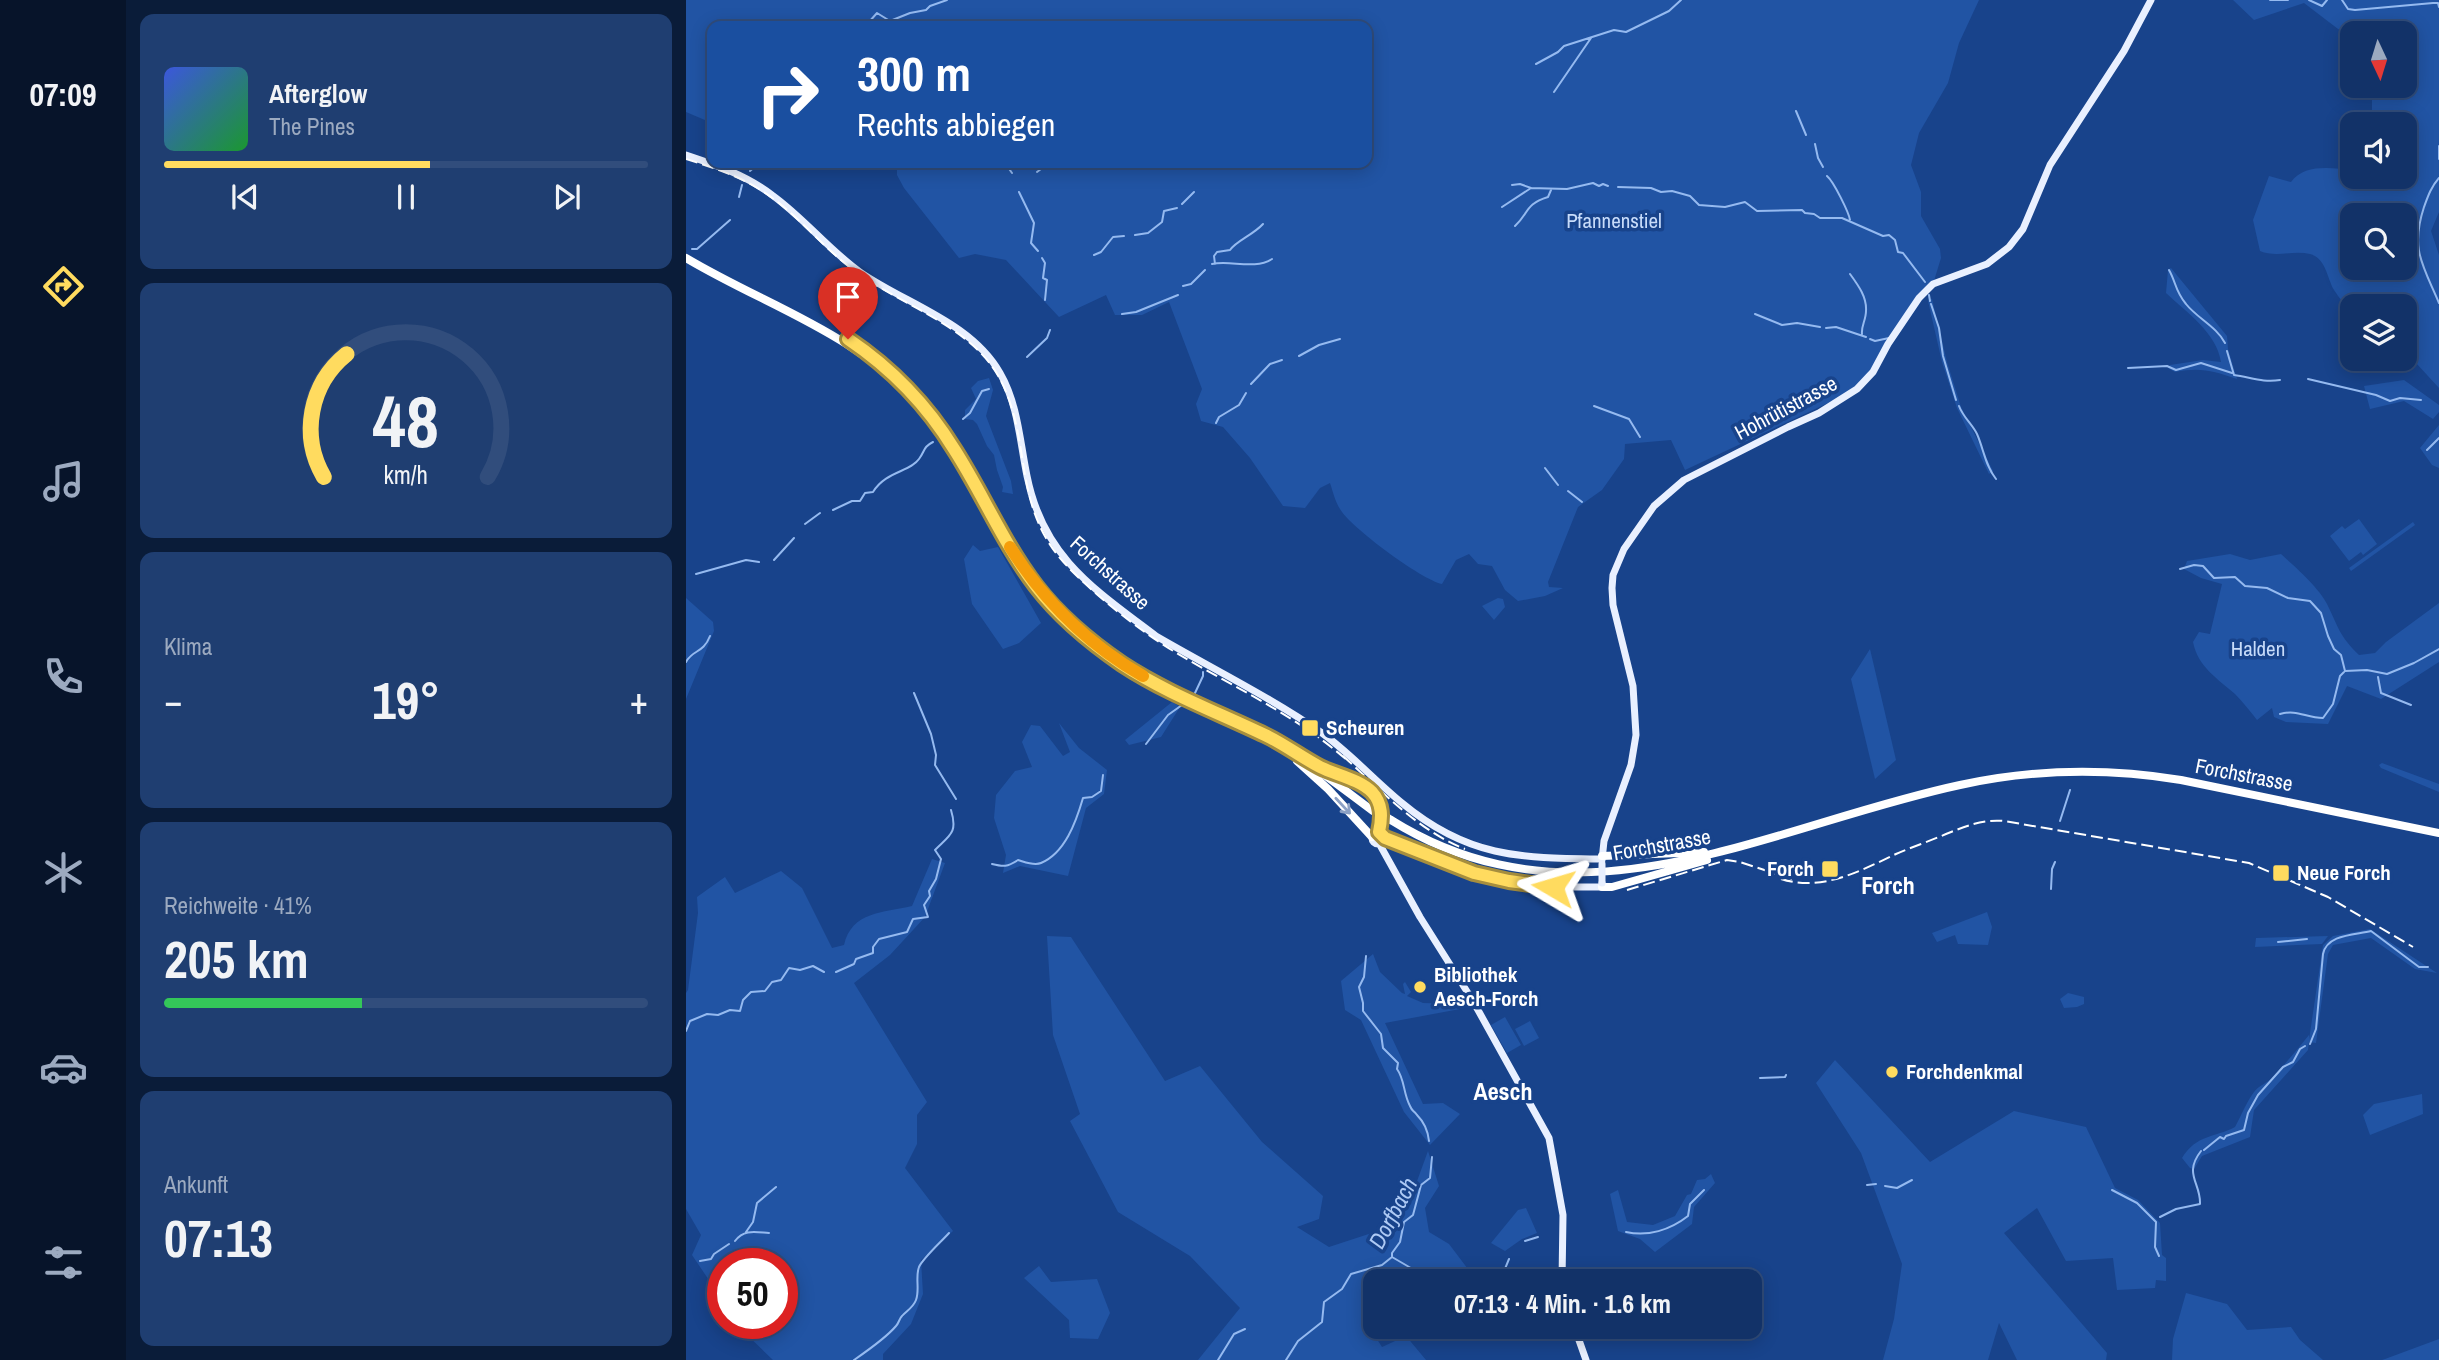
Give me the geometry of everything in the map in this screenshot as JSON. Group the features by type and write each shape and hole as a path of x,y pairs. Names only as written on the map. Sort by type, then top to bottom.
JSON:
{"highway":[{"name":"Forchstrasse","path":"686,256 838,337 866,356 899,385 945,440 1030,584 1081,638 1142,680 1275,744 1311,765 1392,822 1460,854 1502,866 1538,872 1620,871 1728,852 1961,787 2019,778 2084,774 2182,783 2439,834"},
{"name":"Forchstrasse","path":"686,256 836,332 869,354 899,380 925,408 949,441 1031,580 1087,638 1144,677 1284,745 1318,766 1372,809"},
{"path":"1275,744 1322,783 1379,838"},
{"path":"1318,766 1367,788 1377,799 1382,815 1379,838"},
{"path":"1602,860 1728,852"},
{"path":"1602,885 1609,888 1666,873 1728,852"}],"main road":[{"name":"Hohrütistrasse","path":"1602,885 1602,860 1608,830 1631,765 1636,735 1633,686 1613,605 1613,575 1624,549 1654,506 1684,480 1819,413 1857,389 1873,372 1895,334 1928,288 1939,280 1987,264 2010,247 2028,217 2039,185 2050,165 2124,51 2151,0"},
{"name":"Forchstrasse","path":"686,155 707,163"},
{"name":"Forchstrasse","path":"722,168 741,175 762,188 855,268 927,310 982,349 999,370 1010,394 1032,497 1048,536 1074,569 1140,623 1157,636 1323,734 1401,802 1448,834 1476,846 1518,857 1602,860"},
{"path":"1379,838 1491,877 1553,887 1602,885"},
{"path":"1379,838 1420,917 1473,1001 1549,1138 1563,1215 1562,1269"},
{"path":"1579,1339 1586,1360"}],"green space":[{"name":"Pfannenstiel","path":"686,0 1979,0 1959,43 1948,83 1919,133 1911,165 1921,192 1921,216 1940,249 1941,258 1933,284 1873,372 1845,395 1685,470 1671,440 1625,444 1624,459 1602,490 1578,507 1548,582 1549,587 1563,588 1545,596 1518,601 1505,590 1492,566 1478,564 1469,554 1456,560 1442,584 1419,573 1371,540 1346,517 1337,503 1330,483 1320,488 1305,508 1283,506 1250,458 1223,427 1201,421 1196,404 1202,389 1169,302 1142,315 1115,315 1106,295 1059,317 1006,260 975,254 959,258 904,188 897,175 897,168 1372,168 1372,21 707,21 707,121 686,112"},
{"path":"2233,0 2439,0 2439,212 2431,231 2439,255 2439,388 2417,364 2417,294 2340,294 2340,298 2323,264 2315,256 2260,251 2253,220 2269,176 2291,182 2311,169 2340,169 2340,189 2417,189 2417,112 2372,112 2372,98 2417,98 2417,21 2340,21 2340,30 2304,3 2254,20"},
{"path":"2171,268 2227,336 2237,379 2207,371 2175,372 2168,368 2170,365 2203,360 2221,362 2214,342 2207,332 2166,293 2168,270"},
{"path":"1932,299 1961,407 1993,471 1989,474 1957,408 1942,362 1928,301"},
{"path":"989,378 993,390 986,416 1011,481 1013,494 1002,492 994,455 977,424 973,420 965,419 965,410 976,399 971,388 978,381"},
{"path":"2404,380 2439,405 2439,412 2433,419 2404,401 2370,409 2364,386"},
{"path":"2439,425 2439,468 2432,465 2420,448"},
{"path":"2359,519 2377,544 2363,555 2361,552 2349,561 2330,536 2342,526 2345,529"},
{"path":"2413,522 2415,525 2351,571 2349,568"},
{"path":"973,545 980,551 998,547 1041,623 1019,643 1003,649 972,604 964,559"},
{"name":"Halden","path":"2230,554 2250,560 2281,554 2318,591 2343,636 2359,655 2375,653 2439,603 2439,662 2381,699 2347,686 2328,724 2286,722 2274,717 2272,708 2257,720 2244,703 2204,665 2193,642 2199,632 2210,634 2222,584 2201,578 2184,569 2187,561"},
{"path":"686,598 713,622 714,631 686,699"},
{"path":"1498,598 1503,599 1505,607 1494,620 1482,606"},
{"path":"1870,649 1896,760 1875,779 1851,679"},
{"path":"1172,702 1180,707 1161,737 1129,745 1125,740"},
{"path":"1059,723 1079,748 1107,770 1104,794 1086,808 1068,876 1020,866 1003,873 1006,855 994,818 996,795 1015,771 1032,767 1022,742 1031,725 1040,726 1063,756 1070,752"},
{"path":"2382,763 2439,784 2439,792 2381,768 2379,765"},
{"path":"932,859 945,863 925,917 890,955 854,983 927,1102 917,1115 917,1144 905,1168 953,1231 921,1260 923,1294 911,1324 883,1354 883,1360 773,1360 751,1339 798,1339 798,1248 707,1248 707,1277 692,1255 701,1235 686,1209 686,993 698,913 697,897 725,877 735,893 781,871 802,888 832,948 844,945 854,926 870,915 912,906"},
{"path":"1987,912 1992,927 1988,945 1958,944 1955,935 1937,942 1932,933"},
{"path":"2370,929 2437,973 2415,969 2371,938 2333,945 2328,954 2316,1043 2309,1042 2308,1050 2254,1110 2250,1137 2202,1156 2194,1169 2190,1168 2182,1158 2188,1150 2200,1141 2235,1127 2256,1090 2272,1078 2309,1035 2309,1040 2323,945 2333,936"},
{"path":"1047,936 1071,937 1165,1081 1200,1066 1262,1142 1323,1196 1319,1219 1297,1227 1329,1247 1387,1228 1409,1203 1428,1151 1439,1186 1425,1208 1429,1232 1449,1244 1468,1269 1363,1269 1363,1339 1377,1339 1382,1347 1399,1339 1408,1339 1426,1360 1198,1360 1240,1308 1190,1256 1118,1212 1070,1121 1080,1114 1053,1035"},
{"path":"2328,936 2322,944 2255,947 2256,938"},
{"path":"1373,954 1380,972 1402,993 1405,994 1405,982 1411,992 1407,996 1423,1003 1458,1004 1460,1009 1385,1023 1423,1104 1443,1103 1460,1114 1430,1145 1404,1112 1361,1020 1345,1010 1341,981"},
{"path":"2068,993 2084,997 2084,1004 2064,1008 2060,999"},
{"path":"1505,1017 1521,1045 1507,1053 1491,1025"},
{"path":"1530,1021 1539,1038 1524,1046 1515,1029"},
{"path":"1835,1060 1930,1162 2014,1111 2086,1127 2115,1188 2138,1200 2160,1223 2162,1255 2166,1258 2166,1281 2156,1280 2155,1288 2117,1290 2113,1258 2066,1261 2037,1208 2004,1233 2107,1353 2106,1360 2017,1360 1999,1323 1988,1360 1883,1360 1894,1319 1902,1264 1861,1153 1816,1083"},
{"path":"2422,1094 2423,1114 2370,1135 2363,1115 2374,1104"},
{"path":"1711,1174 1715,1183 1694,1207 1692,1224 1655,1252 1640,1239 1618,1231 1610,1194 1618,1190 1627,1222 1653,1225 1675,1216 1687,1195 1691,1194 1697,1180 1705,1179"},
{"path":"1526,1208 1537,1233 1522,1239 1505,1251 1491,1243 1518,1210"},
{"path":"1039,1266 1051,1282 1097,1279 1110,1313 1098,1339 1070,1338 1069,1320 1024,1278"},
{"path":"2186,1293 2227,1304 2247,1330 2291,1327 2300,1340 2323,1360 2172,1360 2173,1339"},
{"path":"2439,1339 2439,1360 2382,1360 2385,1359"}],"waterway":[{"path":"890,21 926,10 947,0"},
{"path":"1536,64 1564,46 1614,30 1626,32 1669,11 1681,0"},
{"name":"Dorfbach","path":"2270,0 2288,0"},
{"name":"Dorfbach","path":"2309,0 2322,6 2327,0"},
{"name":"Dorfbach","path":"2342,0 2348,9 2355,10 2433,3 2438,3 2439,7"},
{"path":"870,21 877,13 890,21"},
{"path":"1554,92 1591,38"},
{"path":"1796,111 1806,135"},
{"path":"1815,144 1823,167"},
{"name":"Dorfbach","path":"2439,146 2439,159"},
{"path":"750,171 753,168"},
{"path":"1008,168 1012,173"},
{"path":"1037,172 1042,168"},
{"path":"1827,176 1841,198 1850,220"},
{"name":"Dorfbach","path":"2439,178 2425,203 2418,235 2420,257 2439,303"},
{"path":"1502,207 1531,188 1567,189 1593,183 1608,186"},
{"path":"1512,185 1520,184 1531,188"},
{"path":"739,197 742,185"},
{"path":"1618,187 1672,191 1690,196 1699,205 1725,207 1745,202 1757,211 1802,210 1820,218 1842,218 1883,236 1889,235 1895,240 1898,252 1903,253 1925,282"},
{"path":"1515,226 1531,206 1548,197 1551,190"},
{"path":"1019,192 1034,223 1031,243 1038,251"},
{"path":"1182,204 1194,192"},
{"path":"1135,235 1148,233 1162,222 1164,211 1177,208"},
{"path":"692,249 697,249 730,220"},
{"path":"1215,264 1214,256 1217,252 1230,250 1263,224"},
{"path":"1094,255 1101,252 1113,237 1124,236"},
{"path":"1042,258 1045,263 1043,278 1047,280 1045,300"},
{"path":"1212,264 1258,264 1272,259"},
{"path":"1183,286 1191,284 1205,270"},
{"path":"2169,270 2186,304 2217,332 2225,343"},
{"path":"1850,274 1865,301 1866,314 1862,334"},
{"path":"1122,314 1136,312 1178,295"},
{"path":"1929,295 1930,301"},
{"path":"1931,304 1956,400"},
{"path":"1755,314 1782,325 1797,323 1820,327"},
{"path":"1826,328 1836,327 1866,337"},
{"path":"1027,357 1047,338 1050,330"},
{"path":"1870,339 1875,341 1889,338"},
{"path":"1299,356 1319,345 1340,339"},
{"path":"2227,351 2234,375 2280,380"},
{"path":"1251,384 1270,364 1282,360"},
{"path":"2128,368 2167,366 2176,370 2201,363 2232,373"},
{"path":"2308,379 2376,395 2390,401 2400,398 2421,400"},
{"path":"963,419 970,413 982,391 989,389"},
{"path":"1216,423 1219,417 1239,405 1246,393"},
{"path":"1594,406 1629,419 1640,437"},
{"path":"1959,406 1977,434 1996,479"},
{"path":"2427,450 2439,438"},
{"path":"833,510 852,501 860,501 865,493 873,492 884,480 915,463 933,442"},
{"path":"1545,468 1558,485"},
{"path":"1568,491 1582,502"},
{"path":"805,524 820,513"},
{"path":"774,560 794,538"},
{"path":"696,574 746,560 759,562"},
{"path":"2180,569 2194,565 2203,566 2214,578 2235,577 2245,586 2267,588 2288,598 2310,601 2321,613 2334,649 2341,655 2345,671 2367,670 2387,674 2439,649"},
{"path":"686,662 704,646 710,636"},
{"path":"1195,693 1203,672"},
{"path":"2280,714 2292,713 2323,718 2333,704 2340,676 2344,672"},
{"path":"2378,677 2381,693 2411,705"},
{"path":"914,693 931,734 936,755 935,765 956,799"},
{"path":"1146,744 1168,715 1182,705"},
{"path":"992,864 1005,866 1018,860 1038,864 1057,852 1068,836 1083,798 1092,797 1101,791 1103,775"},
{"path":"2060,821 2070,790"},
{"path":"836,972 854,964 856,959 873,953 873,947 879,939 907,932 913,919 928,917 924,905 930,896 929,891 936,879 941,859 935,850 949,837 953,829 951,810"},
{"path":"2051,889 2055,862"},
{"path":"2310,1044 2316,1029 2323,954 2326,947 2336,939 2371,931 2419,967 2428,967"},
{"path":"2278,942 2307,939"},
{"path":"1366,956 1364,977 1359,987 1363,1011 1381,1034 1383,1048 1398,1063 1397,1069 1408,1101 1424,1124 1429,1141"},
{"path":"686,1031 690,1021 707,1014 740,1011 743,1000 751,992 765,991 772,982 781,980 789,968 800,970 813,966 824,972"},
{"path":"2204,1150 2220,1137 2224,1139 2244,1130 2248,1113 2258,1095 2283,1067 2293,1062 2300,1049 2305,1046"},
{"path":"1760,1078 1786,1075"},
{"path":"2160,1217 2176,1209 2200,1204 2193,1166 2201,1151"},
{"name":"Dorfbach","path":"1286,1360 1298,1341 1322,1322 1324,1302 1342,1289 1351,1274 1382,1265 1392,1257 1400,1242 1404,1222 1413,1215 1421,1185 1430,1178 1432,1157"},
{"path":"1885,1186 1897,1188 1912,1180"},
{"path":"1867,1185 1876,1184"},
{"path":"746,1232 753,1222 757,1203 776,1187"},
{"path":"1626,1232 1651,1233 1674,1225 1688,1216 1690,1204 1704,1190"},
{"path":"2112,1190 2137,1203 2156,1222 2155,1247 2159,1256"},
{"path":"735,1241 746,1233 769,1233"},
{"path":"854,1360 887,1335 913,1305 917,1296 919,1267 949,1233"},
{"path":"1525,1241 1538,1237"},
{"path":"700,1261 711,1259 729,1244"},
{"path":"1392,1257 1413,1269"},
{"path":"1505,1269 1509,1259"},
{"path":"1218,1360 1234,1334 1245,1329"}],"railway":[{"path":"686,159 707,166"},
{"path":"714,168 733,175 772,197 851,268 954,330 988,362 1001,381 1011,405 1030,499 1038,522 1050,545 1079,578 1147,634 1287,716 1349,762"},
{"path":"1343,756 1415,820 1465,849"},
{"path":"1781,879 1811,883 1840,878 1968,826 2004,821 2249,863 2328,897 2413,947"},
{"path":"1627,890 1727,860 1792,879"}],"slow traffic":[{"path":"1010,547 1038,588 1061,614 1105,652 1143,676"}],"place":[{"name":"Scheuren","path":"1310,728"},
{"name":"Forch","path":"1830,869"},
{"name":"Neue Forch","path":"2281,873"},
{"name":"Bibliothek Aesch-Forch","path":"1420,987"},
{"name":"Forchdenkmal","path":"1892,1072"}],"district":[{"name":"Forch","path":"1888,886"},
{"name":"Aesch","path":"1503,1092"}],"route":[{"path":"848,339 890,371 925,408 955,450 1001,533 1031,580 1061,614 1096,645 1157,684 1367,788 1379,803 1382,815 1379,832 1385,838 1474,873 1553,887"}]}
